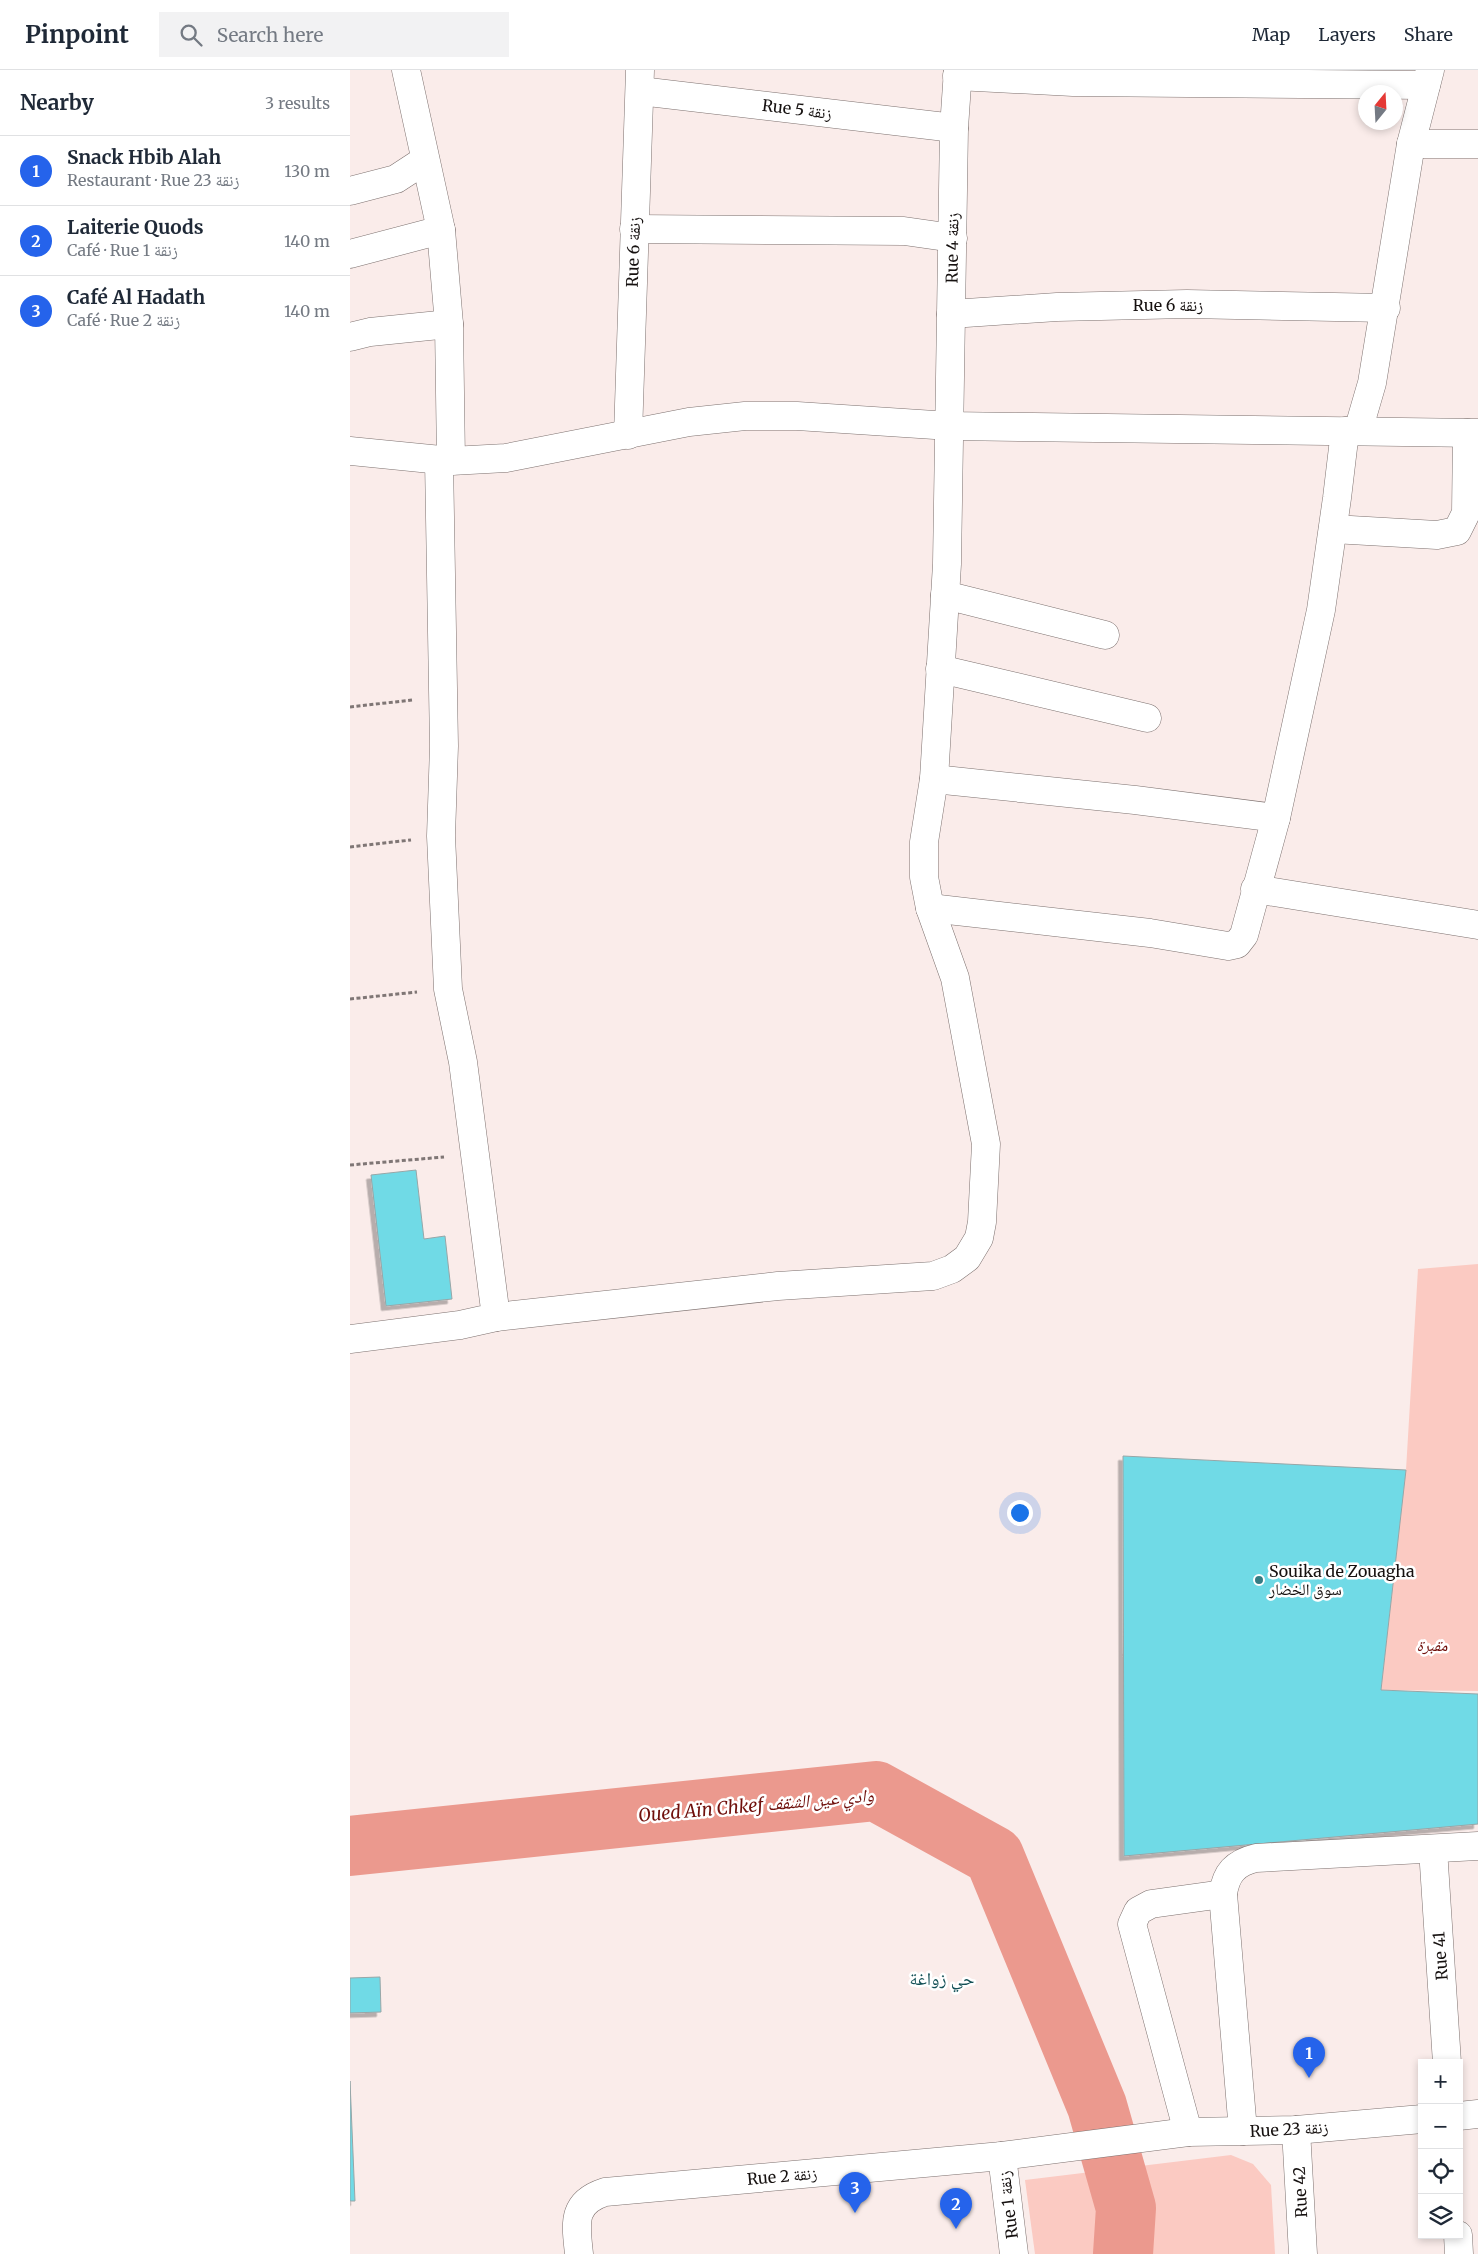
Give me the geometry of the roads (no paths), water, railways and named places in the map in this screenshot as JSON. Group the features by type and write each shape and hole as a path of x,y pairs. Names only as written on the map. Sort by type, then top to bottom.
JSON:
{"street":[{"path":"406,70 441,230 449,324 445,460 441,836 448,988 463,1062 496,1317"},
{"path":"930,908 1150,933 1228,946 1237,944 1244,935 1255,889 1276,818 1321,610 1333,529 1351,431 1372,383 1386,308 1411,144 1428,77 1073,82 957,73"},
{"name":"Rue 4 زنقة","path":"350,1338 426,1330 496,1317 778,1286 933,1276 952,1269 967,1258 979,1238 982,1222 986,1144 955,978 930,908 924,877 924,842 934,778 945,595 950,426 950,314 954,128 957,73"},
{"name":"Rue 5 زنقة","path":"640,80 954,128"},
{"name":"Rue 6 زنقة","path":"628,435 640,80"},
{"path":"1411,144 1478,144"},
{"path":"350,191 396,179 425,160"},
{"path":"634,229 904,231 953,238"},
{"path":"350,254 441,230"},
{"name":"Rue 6 زنقة","path":"950,314 1057,307 1187,304 1386,308"},
{"path":"350,337 370,332 449,324"},
{"path":"350,451 445,460 506,458 689,422 746,416 797,416 950,426 1472,433 1466,513 1457,531 1437,535 1333,529"},
{"path":"945,595 1105,635"},
{"path":"940,669 1147,718"},
{"path":"934,778 1276,818"},
{"path":"1255,889 1478,925"},
{"path":"1243,2131 1223,1894 1228,1873 1245,1860 1256,1858 1478,1846"},
{"name":"Rue 41","path":"1433,1849 1447,2059"},
{"path":"1188,2132 1132,1924 1138,1911 1151,1904 1223,1894"},
{"path":"1463,2116 1478,2114"},
{"name":"Rue 23 زنقة","path":"1078,2146 1188,2132 1296,2130 1418,2119"},
{"name":"Rue 42","path":"1296,2130 1304,2254"},
{"name":"Rue 2 زنقة","path":"579,2254 576,2224 581,2208 590,2198 605,2192 1002,2156 1078,2146"},
{"name":"Rue 1 زنقة","path":"1002,2156 1014,2254"},
{"path":"1458,2239 1459,2254"}],"waterway":[{"name":"Oued Aïn Chkef وادي عين الشقف","path":"350,1846 876,1791 994,1856 1097,2106 1126,2208 1123,2254"}],"place":[{"name":"Souika de Zouagha سوق الخضار","path":"1259,1580"},
{"name":"Snack Hbib Alah","path":"1309,2078"},
{"name":"Café Al Hadath","path":"855,2213"},
{"name":"Laiterie Quods","path":"956,2229"}],"district":[{"name":"حي زواغة","path":"942,1978"}],"park label":[{"name":"مقبرة","path":"1432,1645"}]}
